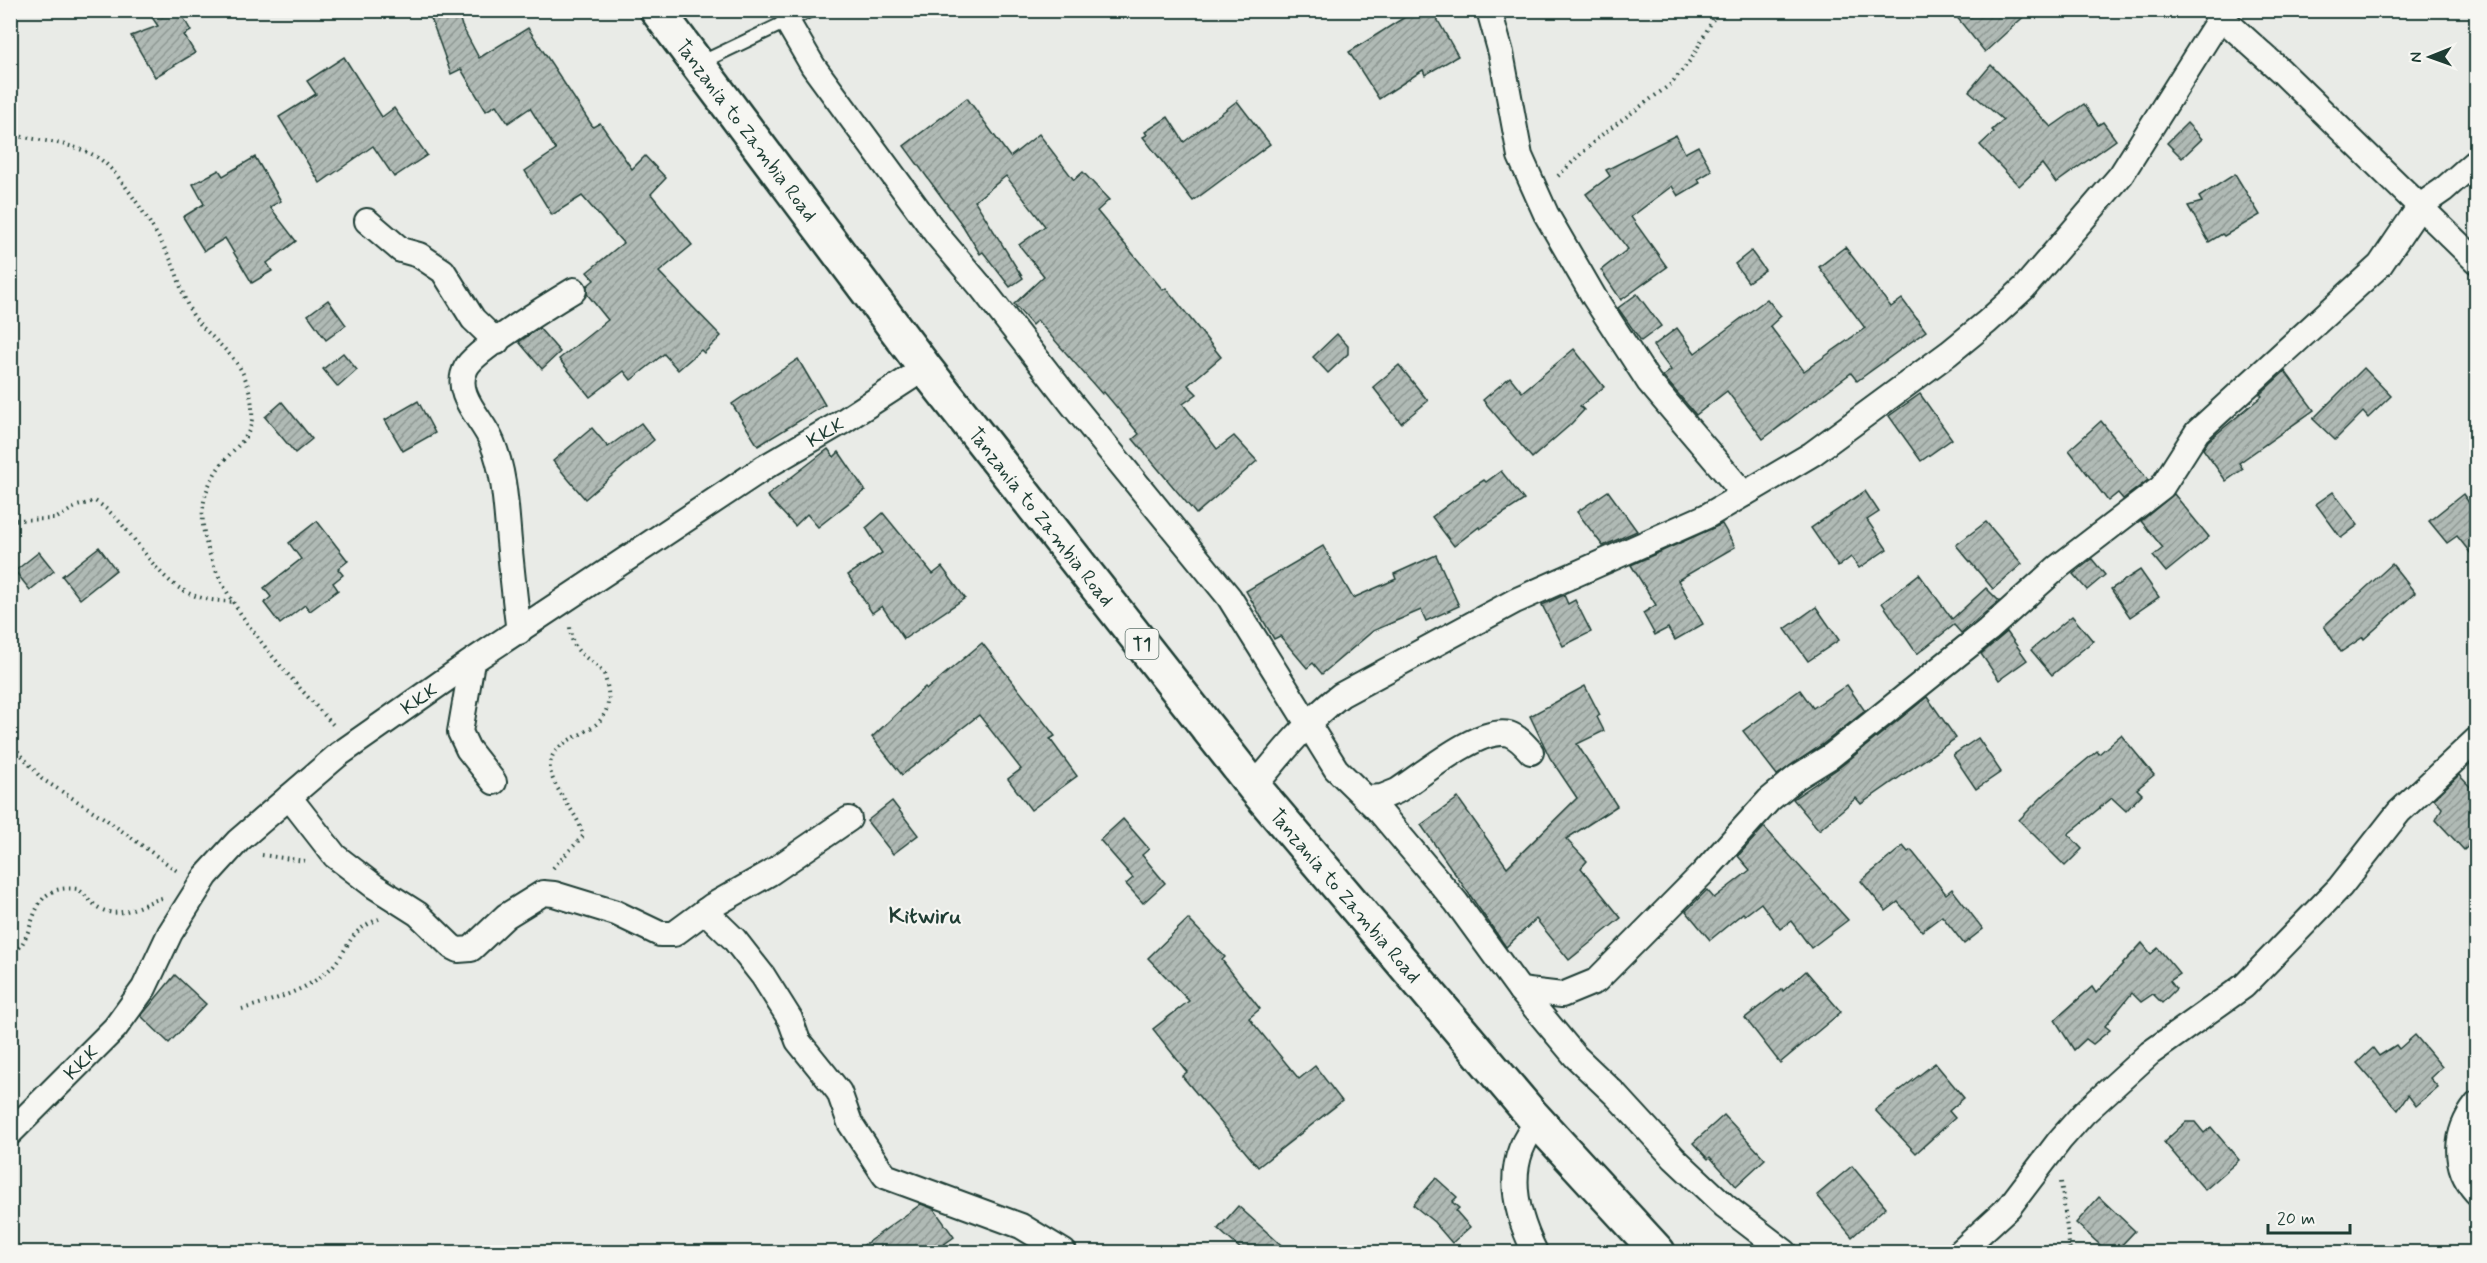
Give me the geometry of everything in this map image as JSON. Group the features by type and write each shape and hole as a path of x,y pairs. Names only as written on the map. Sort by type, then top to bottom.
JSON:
{"highway":[{"name":"Tanzania to Zambia Road","path":"657,10 925,368 1254,787 1539,1122 1658,1252"}],"street":[{"path":"1489,10 1501,53 1520,156 1539,200 1599,306 1648,382 1744,494"},
{"path":"1254,787 1325,707 1341,695 1496,611 1594,564 1707,516 1812,454 1871,413 1988,322 2024,288 2121,175 2220,13 2420,206 2475,254"},
{"path":"788,23 813,66 937,235 1229,597 1336,769 1368,798 1456,902 1520,990 1575,1056 1627,1107 1662,1147 1725,1206 1785,1252"},
{"path":"1520,990 1562,995 1596,981 1704,872 1769,800 1797,777 1831,756 1988,630 2058,567 2162,487 2197,432 2380,265 2420,206 2476,160"},
{"path":"367,221 395,246 433,263 442,271 473,319 497,342"},
{"path":"519,632 499,464 482,422 466,400 463,388 466,366 534,315 574,291"},
{"name":"KKK","path":"10,1133 115,1028 144,988 170,933 199,887 228,851 289,797 351,746 472,662 765,467 842,423 925,368"},
{"path":"472,662 460,732 468,750 494,782"},
{"path":"1368,798 1382,797 1396,791 1485,736 1509,734 1522,742 1531,752"},
{"path":"1960,1252 2009,1207 2084,1113 2134,1066 2244,986 2340,887 2399,812 2476,741"},
{"path":"289,797 326,846 345,864 374,886 402,902 444,941 464,950 471,949 493,927 535,896 554,894 616,913 667,935 681,931 705,911 770,873 849,819"},
{"path":"705,911 734,939 764,976 790,1019 798,1041 840,1092 850,1123 885,1176 1021,1226 1064,1252"},
{"path":"2476,1105 2459,1139 2458,1153 2461,1171 2476,1192"},
{"path":"1535,1252 1519,1212 1515,1186 1516,1166 1522,1144 1539,1122"}],"lane":[{"path":"697,64 788,23 811,10"}],"path":[{"path":"1539,200 1550,184 1599,137 1671,84 1692,58 1718,10"},
{"path":"10,134 81,151 103,161 117,174 165,248 193,315 244,376 252,403 250,428 245,439 211,477 204,496 201,519 214,564 235,602 297,685 351,746"},
{"path":"10,520 55,519 77,506 95,501 124,526 168,581 204,599 235,602"},
{"path":"554,894 547,882 549,872 582,840 583,834 550,771 550,762 559,748 569,740 588,732 599,723 605,713 608,695 604,674 582,657 573,644 570,628 572,596"},
{"path":"10,742 42,779 104,818 199,887"},
{"path":"228,851 345,864"},
{"path":"10,956 24,943 38,904 56,891 78,889 99,908 120,912 199,887"},
{"path":"242,1009 264,1003 321,976 338,959 358,928 378,919 402,902"},
{"path":"2048,1156 2061,1179 2070,1252"}],"building":[{"path":"147,10 179,10 191,31 184,35 195,53 155,77 131,36 158,26"},
{"path":"428,10 457,10 462,26 479,58 528,28 593,127 600,123 632,169 645,156 666,178 651,194 692,245 659,272 721,336 704,353 701,350 678,370 664,354 631,380 624,371 590,397 559,359 608,320 587,294 587,286 594,280 587,272 623,243 582,196 552,215 525,171 556,150 530,108 508,123 496,105 486,111 461,69 451,74"},
{"path":"1416,10 1432,10 1458,56 1425,75 1423,70 1379,99 1349,52"},
{"path":"1951,10 2031,10 1985,52"},
{"path":"344,57 382,117 394,108 427,155 394,177 373,146 320,183 279,117 316,94 307,81"},
{"path":"1991,65 2051,127 2084,104 2098,125 2103,122 2116,140 2056,183 2042,164 2019,186 1980,145 2003,120 1969,91"},
{"path":"967,98 1010,157 1039,134 1074,180 1083,172 1109,200 1097,211 1163,290 1166,288 1221,357 1188,385 1197,394 1183,404 1217,449 1234,436 1257,461 1196,514 1133,439 1139,434 1104,392 1102,394 1037,320 1032,325 1014,304 1044,276 1019,245 1045,226 1006,176 975,201 1023,278 1010,287 983,252 980,254 963,226 904,146"},
{"path":"1237,101 1270,144 1193,201 1143,137 1147,135 1145,132 1168,117 1184,142"},
{"path":"2187,123 2202,139 2182,158 2167,143"},
{"path":"1676,135 1685,153 1698,146 1712,171 1698,179 1700,183 1678,196 1672,186 1631,217 1667,267 1621,300 1601,270 1628,249 1586,194 1610,176 1606,170"},
{"path":"255,157 281,201 270,207 296,241 267,263 272,271 252,283 225,238 204,251 183,217 204,204 193,184 219,170 223,176"},
{"path":"2235,174 2260,215 2209,242 2188,206 2202,202 2199,197"},
{"path":"1845,247 1891,307 1902,299 1926,331 1857,381 1851,373 1763,439 1727,391 1696,415 1663,376 1671,370 1653,346 1677,328 1695,353 1767,299 1781,316 1770,326 1804,371 1865,328 1819,267"},
{"path":"1751,251 1765,270 1748,282 1735,264"},
{"path":"1637,294 1661,326 1641,341 1618,308"},
{"path":"328,300 346,325 326,340 308,315"},
{"path":"539,328 560,352 542,369 519,342"},
{"path":"1337,334 1348,346 1348,354 1328,373 1313,357"},
{"path":"1574,349 1604,387 1580,406 1584,410 1532,458 1483,400 1510,377 1522,392"},
{"path":"343,353 357,370 338,387 323,369"},
{"path":"798,359 825,405 758,446 732,404"},
{"path":"1399,365 1428,401 1401,423 1373,387"},
{"path":"2364,368 2391,396 2368,418 2363,412 2335,440 2313,419"},
{"path":"2285,371 2314,410 2239,463 2243,469 2226,481 2203,449 2208,441 2262,396 2260,394"},
{"path":"1920,394 1952,439 1921,461 1889,416"},
{"path":"418,401 435,433 403,451 385,420"},
{"path":"282,402 312,439 295,453 265,417"},
{"path":"2101,421 2148,480 2123,499 2118,493 2108,501 2069,450"},
{"path":"641,423 654,440 585,499 553,461 592,428 608,447"},
{"path":"828,449 834,457 839,452 865,490 818,527 807,514 795,526 767,496"},
{"path":"1501,471 1524,500 1480,529 1479,527 1454,546 1432,517 1465,492 1484,480 1486,482"},
{"path":"1608,491 1637,531 1603,546 1577,512"},
{"path":"1865,491 1879,512 1867,520 1887,549 1859,568 1851,557 1838,567 1811,528"},
{"path":"2333,492 2358,525 2341,538 2316,504"},
{"path":"2174,494 2209,537 2166,572 2153,556 2163,548 2141,521"},
{"path":"2463,494 2476,513 2476,560 2457,536 2447,543 2429,521"},
{"path":"883,513 933,574 942,567 965,598 904,639 882,606 872,613 848,575 882,553 866,528"},
{"path":"317,521 348,561 338,569 343,575 333,583 338,590 310,611 305,605 280,624 264,603 271,597 264,588 301,559 289,543"},
{"path":"1986,522 2022,564 1993,589 1956,545"},
{"path":"1722,524 1735,547 1678,580 1703,624 1675,640 1668,628 1655,635 1643,613 1656,605 1631,565"},
{"path":"1323,546 1353,598 1396,579 1394,574 1436,555 1459,606 1426,621 1421,610 1373,631 1322,674 1313,663 1307,668 1280,636 1274,639 1246,591"},
{"path":"99,547 116,570 80,599 62,576"},
{"path":"39,552 54,571 30,590 15,571"},
{"path":"2092,559 2105,575 2087,590 2073,574"},
{"path":"2392,564 2415,593 2364,639 2363,637 2341,652 2324,626"},
{"path":"2140,570 2159,597 2130,617 2111,589"},
{"path":"1919,574 1952,619 1986,588 1999,601 1961,633 1954,625 1917,654 1882,603"},
{"path":"1564,595 1568,604 1575,600 1591,632 1563,646 1542,605"},
{"path":"1816,607 1839,640 1808,661 1785,629"},
{"path":"2072,616 2093,641 2052,675 2031,650"},
{"path":"2007,632 2027,660 1999,680 1981,654"},
{"path":"982,643 1055,736 1050,739 1077,776 1031,810 1008,779 1021,769 979,715 902,775 872,737 925,687 927,689"},
{"path":"1847,685 1865,711 1823,744 1777,775 1743,731 1800,690 1813,708"},
{"path":"1585,686 1600,715 1597,717 1604,731 1577,744 1617,806 1566,839 1587,861 1581,868 1621,918 1569,960 1536,919 1506,947 1421,825 1458,798 1507,867 1577,798 1550,758 1530,716"},
{"path":"1927,697 1956,738 1861,804 1856,798 1819,830 1793,799 1840,767"},
{"path":"2121,735 2154,775 2137,789 2142,794 2126,811 2112,798 2068,834 2082,849 2065,866 2019,820 2045,794 2097,751 2099,754"},
{"path":"1978,738 2001,772 1976,789 1953,755"},
{"path":"2459,775 2476,793 2476,839 2464,850 2436,820 2442,808 2434,799"},
{"path":"892,801 918,835 893,854 867,821"},
{"path":"1123,819 1149,849 1142,855 1165,883 1143,903 1126,884 1133,878 1100,840"},
{"path":"1764,827 1848,920 1811,948 1791,921 1780,929 1761,903 1745,915 1743,913 1710,940 1686,911 1707,890 1714,898 1750,870 1738,856"},
{"path":"1903,846 1908,852 1911,850 1946,894 1952,889 1983,929 1964,944 1942,916 1922,931 1898,902 1886,911 1861,881"},
{"path":"1188,919 1225,957 1222,960 1260,1009 1249,1018 1299,1079 1315,1066 1342,1101 1258,1167 1182,1076 1187,1072 1153,1029 1189,1001 1148,958"},
{"path":"2142,943 2151,954 2158,948 2180,974 2170,981 2176,989 2162,1003 2153,994 2141,1002 2132,993 2105,1026 2110,1030 2093,1044 2086,1039 2074,1050 2055,1020 2092,987 2096,993"},
{"path":"1806,971 1841,1012 1780,1063 1745,1018 1782,989 1783,991"},
{"path":"175,975 206,1004 169,1043 141,1016"},
{"path":"2415,1035 2442,1067 2430,1078 2438,1087 2416,1106 2408,1095 2398,1110 2357,1063 2373,1048 2379,1056 2396,1045 2399,1049"},
{"path":"1935,1063 1964,1098 1949,1111 1955,1118 1916,1153 1875,1110"},
{"path":"1724,1115 1765,1159 1736,1186 1710,1157 1708,1159 1693,1143"},
{"path":"2186,1122 2195,1122 2204,1133 2211,1127 2239,1160 2205,1190 2164,1142"},
{"path":"1852,1166 1886,1207 1852,1237 1817,1195"},
{"path":"1436,1178 1457,1197 1452,1202 1459,1208 1456,1211 1470,1227 1452,1243 1434,1222 1413,1205"},
{"path":"2099,1197 2135,1231 2115,1252 2108,1252 2076,1223"},
{"path":"921,1204 934,1209 954,1237 933,1252 854,1252"},
{"path":"1238,1206 1289,1252 1244,1252 1218,1229"}],"district":[{"name":"Kitwiru","path":"925,915"}]}
